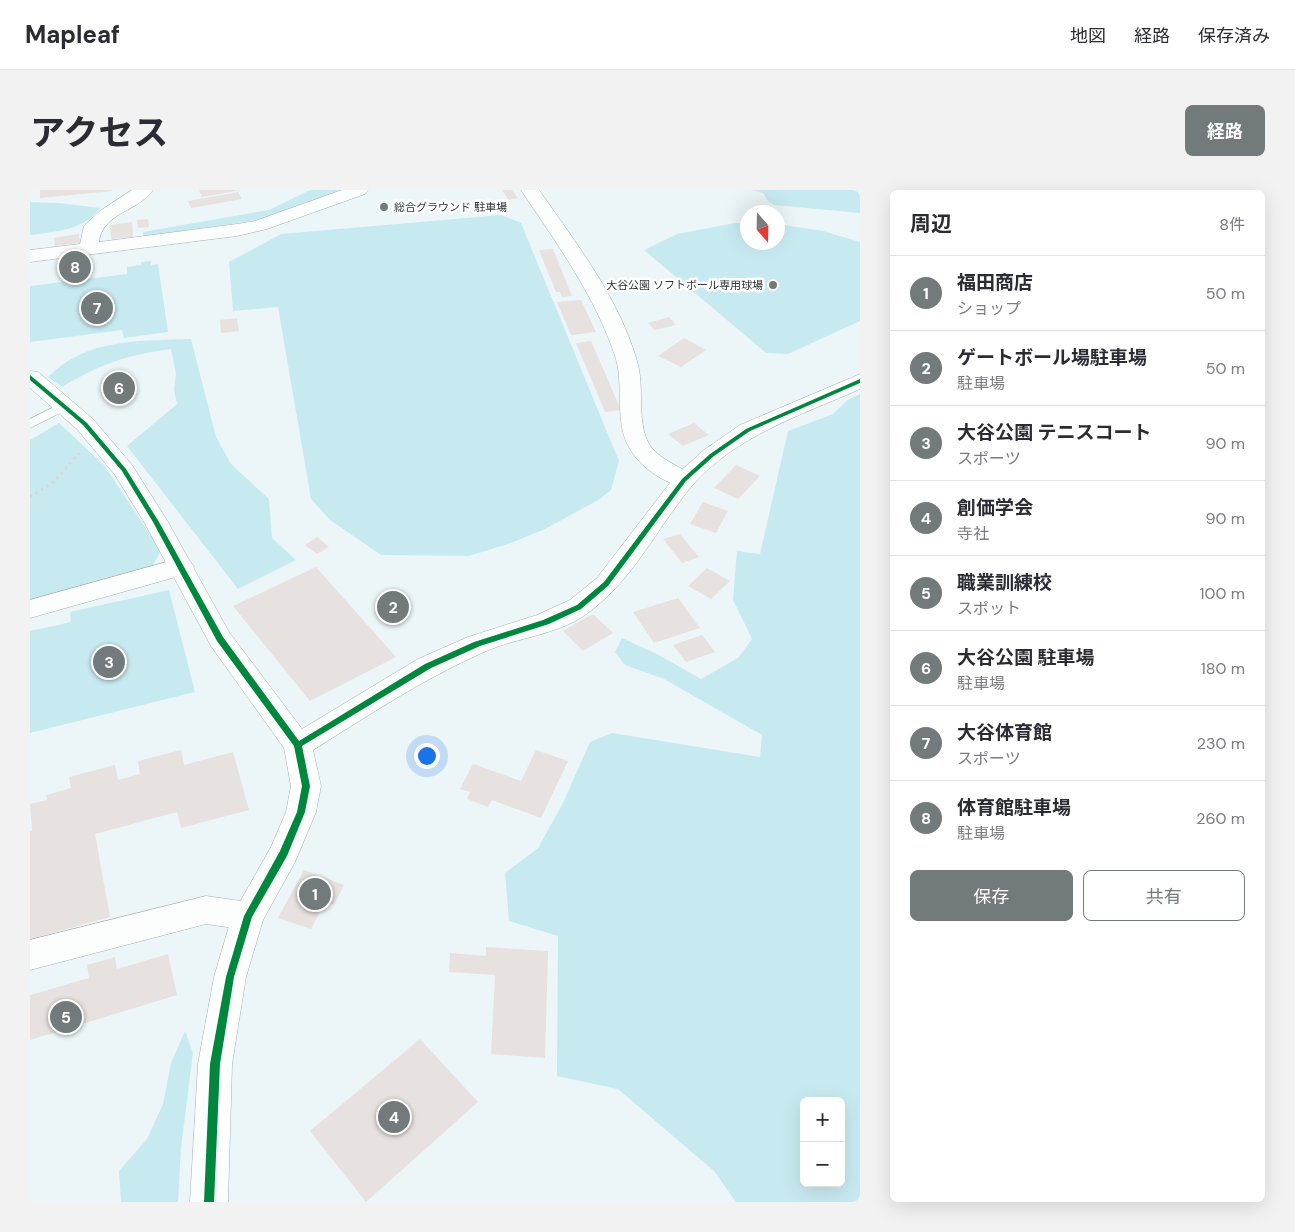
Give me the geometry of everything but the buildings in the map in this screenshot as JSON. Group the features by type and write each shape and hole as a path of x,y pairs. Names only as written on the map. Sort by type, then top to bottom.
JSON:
{"street":[{"path":"89,248 91,230 106,215 144,190"},
{"path":"30,256 189,238 253,227 359,190"},
{"path":"530,190 577,262 617,334 627,364 637,443 654,460 684,480"},
{"path":"30,377 85,424 124,470 181,567 220,639 298,746 306,786 301,812 284,853 248,916 230,978 215,1064 209,1202"},
{"path":"298,746 428,666 477,644 546,622 579,607 606,584 684,480 712,455 748,430 860,381"},
{"path":"30,609 181,567"},
{"path":"30,955 206,910 248,916"}],"lane":[{"path":"30,424 64,406"}],"path":[{"path":"30,496 54,482 81,450"}],"shaded area":[{"path":"310,190 344,190 262,219 143,238 143,232 269,210"},
{"path":"753,190 860,190 860,213 774,205 767,200 763,193"},
{"path":"30,202 100,208 86,221 68,229 30,235"},
{"path":"501,215 521,223 619,461 611,490 600,499 545,529 511,543 469,556 381,555 330,520 311,499 278,307 233,311 229,262 281,234"},
{"name":"大谷公園 ソフトボール専用球場","path":"740,223 740,250 785,250 785,225 823,231 860,242 860,321 788,354 766,353 644,250 677,234"},
{"path":"151,261 151,265 158,264 168,332 124,338 122,330 30,342 30,286 127,274 127,267"},
{"path":"191,339 216,437 231,464 269,499 272,538 296,560 238,589 127,446 177,404 174,390 176,374 171,349 141,354 102,366 62,387 48,377 63,364 96,348 152,340"},
{"path":"860,394 860,1202 736,1202 714,1171 618,1089 557,1076 558,936 509,921 505,873 538,848 563,803 590,742 612,733 760,757 762,735 664,679 625,665 615,652 622,638 659,655 701,679 738,658 752,639 733,600 737,551 760,554 788,431 833,414 849,399"},
{"path":"59,423 104,465 161,551 150,570 30,600 30,440"},
{"path":"169,590 195,692 30,733 30,631 71,622 70,612"},
{"path":"185,1031 193,1053 181,1148 178,1202 121,1202 119,1171 147,1139 163,1104 171,1063"}],"cycle path":[{"path":"30,377 85,424 124,470 156,522 220,639 298,745 306,786 301,812 284,853 248,916 230,977 215,1064 209,1202"},
{"path":"298,745 428,666 477,644 546,622 579,607 606,584 684,480 712,455 748,430 860,381"}],"place":[{"name":"総合グラウンド 駐車場","path":"384,207"},
{"name":"体育館駐車場","path":"75,267"},
{"name":"大谷公園 ソフトボール専用球場","path":"773,285"},
{"name":"大谷体育館","path":"97,308"},
{"name":"大谷公園 駐車場","path":"119,388"},
{"name":"ゲートボール場駐車場","path":"393,607"},
{"name":"大谷公園 テニスコート","path":"109,662"},
{"name":"福田商店","path":"315,894"},
{"name":"職業訓練校","path":"66,1017"},
{"name":"創価学会","path":"394,1117"}]}
